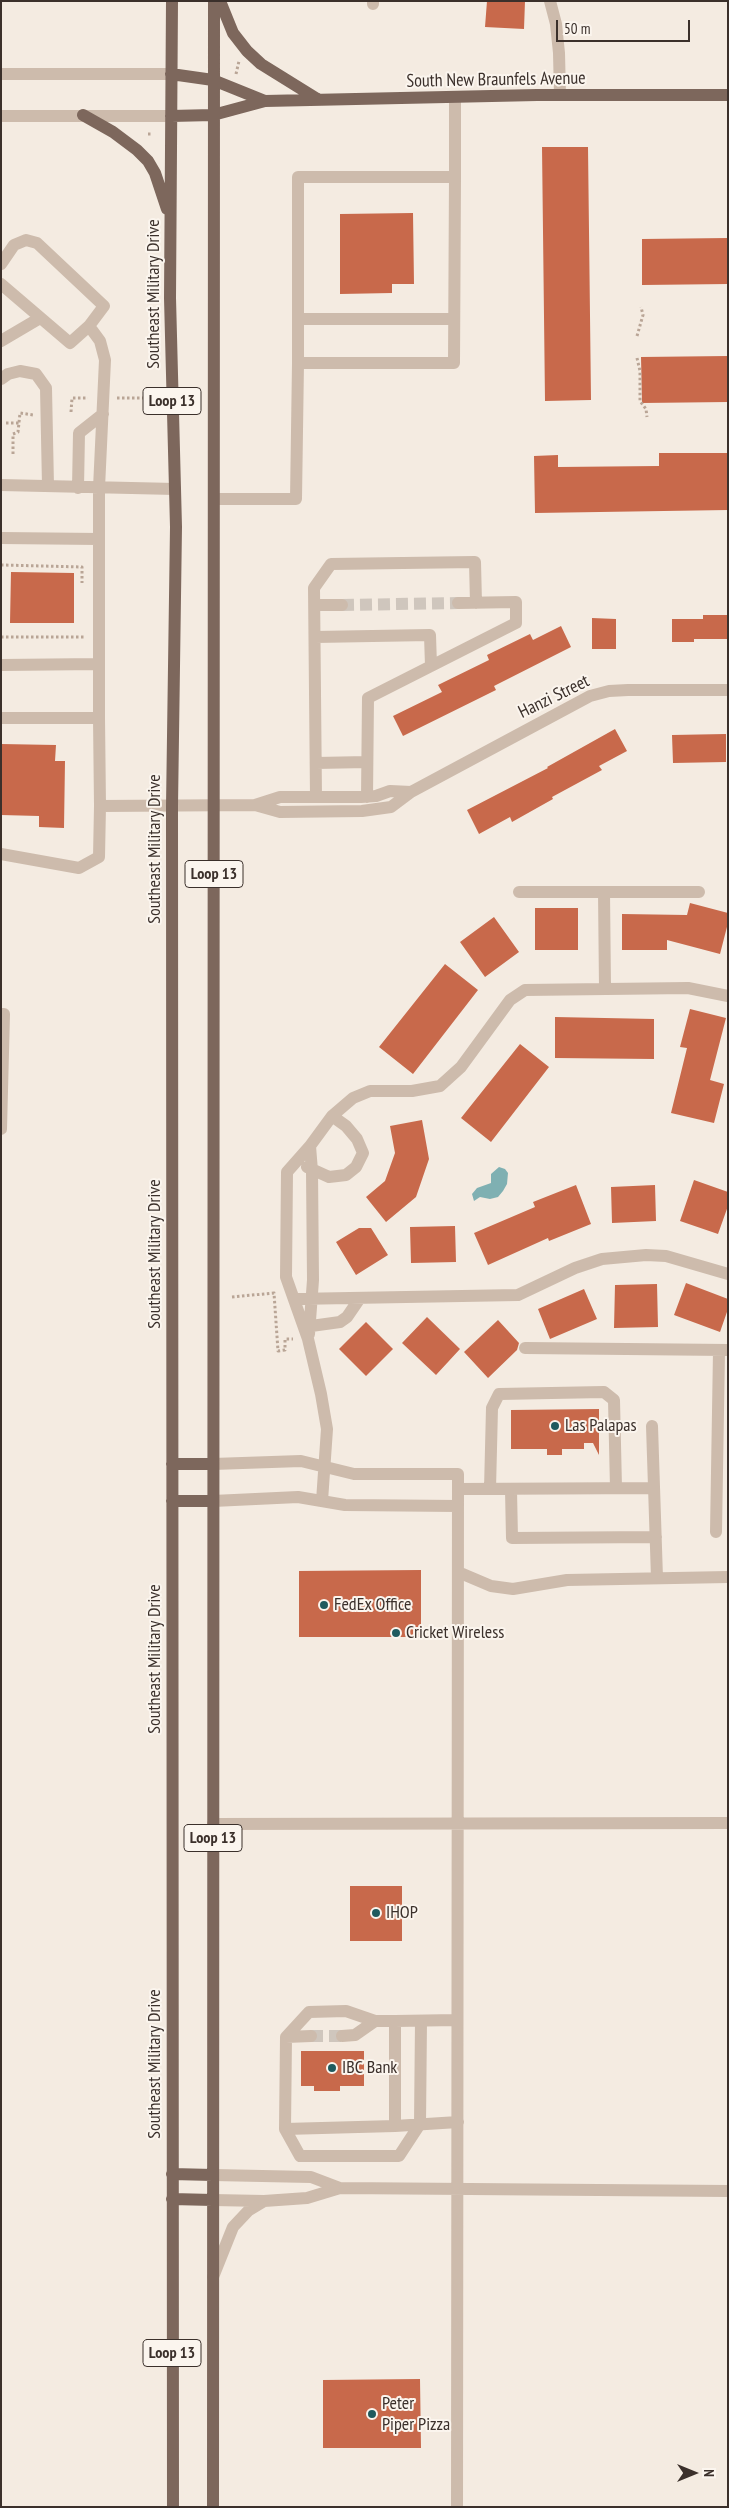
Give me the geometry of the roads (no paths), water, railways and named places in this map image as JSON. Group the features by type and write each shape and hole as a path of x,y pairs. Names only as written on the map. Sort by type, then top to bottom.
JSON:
{"main road":[{"name":"Southeast Military Drive","path":"172,1 170,298 175,489 172,806 172,2507"},
{"name":"Loop 13","path":"213,2507 214,1"},
{"path":"220,1 233,33 247,51 261,64 319,100"},
{"name":"South New Braunfels Avenue","path":"171,74 213,80 265,101"},
{"name":"South New Braunfels Avenue","path":"171,116 213,115 265,101 560,95 728,95"},
{"path":"83,115 113,132 138,150 155,173 170,218"},
{"path":"172,1464 213,1464"},
{"path":"172,1501 213,1501"},
{"path":"172,2174 213,2175"},
{"path":"172,2199 213,2200"}],"street":[{"path":"550,1 558,43 560,95"},
{"name":"South New Braunfels Avenue","path":"1,74 171,74"},
{"path":"298,363 454,362 455,97"},
{"name":"South New Braunfels Avenue","path":"1,116 171,116"},
{"path":"214,499 296,499 298,178 455,177"},
{"path":"1,264 14,245 26,240 37,243 104,306 89,326 70,343 1,284"},
{"path":"1,341 40,318"},
{"path":"298,319 454,318"},
{"path":"1,854 79,868 99,857 99,488 105,360 100,341 89,326"},
{"path":"1,379 8,374 20,371 36,374 46,388 48,486"},
{"path":"78,488 79,433 103,414"},
{"path":"1,485 175,489"},
{"path":"1,538 99,538"},
{"path":"316,797 314,588 331,564 475,562 476,603"},
{"path":"367,796 368,698 516,623 516,602 458,603"},
{"path":"315,605 342,605"},
{"path":"315,637 430,635 431,666"},
{"path":"1,665 99,664"},
{"name":"Hanzi Street","path":"255,805 280,812 362,811 391,807 411,792 590,696 609,691 628,690 728,690"},
{"path":"1,718 99,718"},
{"path":"316,763 367,762"},
{"name":"Hanzi Street","path":"100,806 255,805 280,797 367,796 390,791 411,792"},
{"path":"519,892 699,892"},
{"path":"604,892 605,988"},
{"path":"322,1501 327,1429 322,1394 307,1331 286,1277 287,1172 310,1146 332,1116 353,1098 370,1090 412,1090 440,1086 461,1067 510,1000 525,990 688,988 728,996"},
{"path":"1,1129 2,1014"},
{"path":"297,1160 312,1171 329,1178 346,1175 356,1167 363,1153 357,1139 346,1126 332,1116"},
{"path":"307,1331 312,1297 312,1171 310,1146"},
{"path":"294,1299 312,1297 518,1295 575,1268 602,1259 646,1255 666,1256 728,1274"},
{"path":"307,1331 340,1322 347,1318 360,1298"},
{"path":"525,1348 723,1351 716,1532"},
{"path":"490,1489 492,1408 499,1394 604,1392 614,1400 616,1488"},
{"path":"652,1426 657,1578"},
{"path":"213,1464 301,1461 354,1474 458,1474 457,2507"},
{"path":"458,1489 654,1488"},
{"path":"511,1490 512,1538 656,1537"},
{"path":"213,1501 298,1497 345,1505 458,1506"},
{"path":"458,1572 491,1586 513,1590 567,1580 728,1576"},
{"path":"213,1824 728,1823"},
{"path":"421,2021 420,2124 399,2156 300,2156 284,2129 286,2037 309,2012 346,2011 375,2021 457,2020"},
{"path":"342,2036 355,2035 375,2021"},
{"path":"395,2021 395,2126"},
{"path":"286,2037 311,2036"},
{"path":"284,2129 458,2122"},
{"path":"213,2175 311,2177 340,2188"},
{"path":"213,2200 264,2201 307,2198 340,2188 728,2192"},
{"path":"212,2279 233,2227 248,2210 264,2201"}],"water":[{"path":"499,1167 505,1169 508,1173 507,1184 503,1191 498,1197 490,1199 480,1197 474,1201 472,1194 477,1188 491,1183 491,1174"}],"tunnel":[{"path":"342,605 458,603"},
{"path":"311,2036 342,2036"}],"place":[{"name":"Las Palapas","path":"555,1426"},
{"name":"FedEx Office","path":"324,1605"},
{"name":"Cricket Wireless","path":"396,1633"},
{"name":"IHOP","path":"376,1913"},
{"name":"IBC Bank","path":"332,2068"},
{"name":"Peter Piper Pizza","path":"372,2414"}]}
